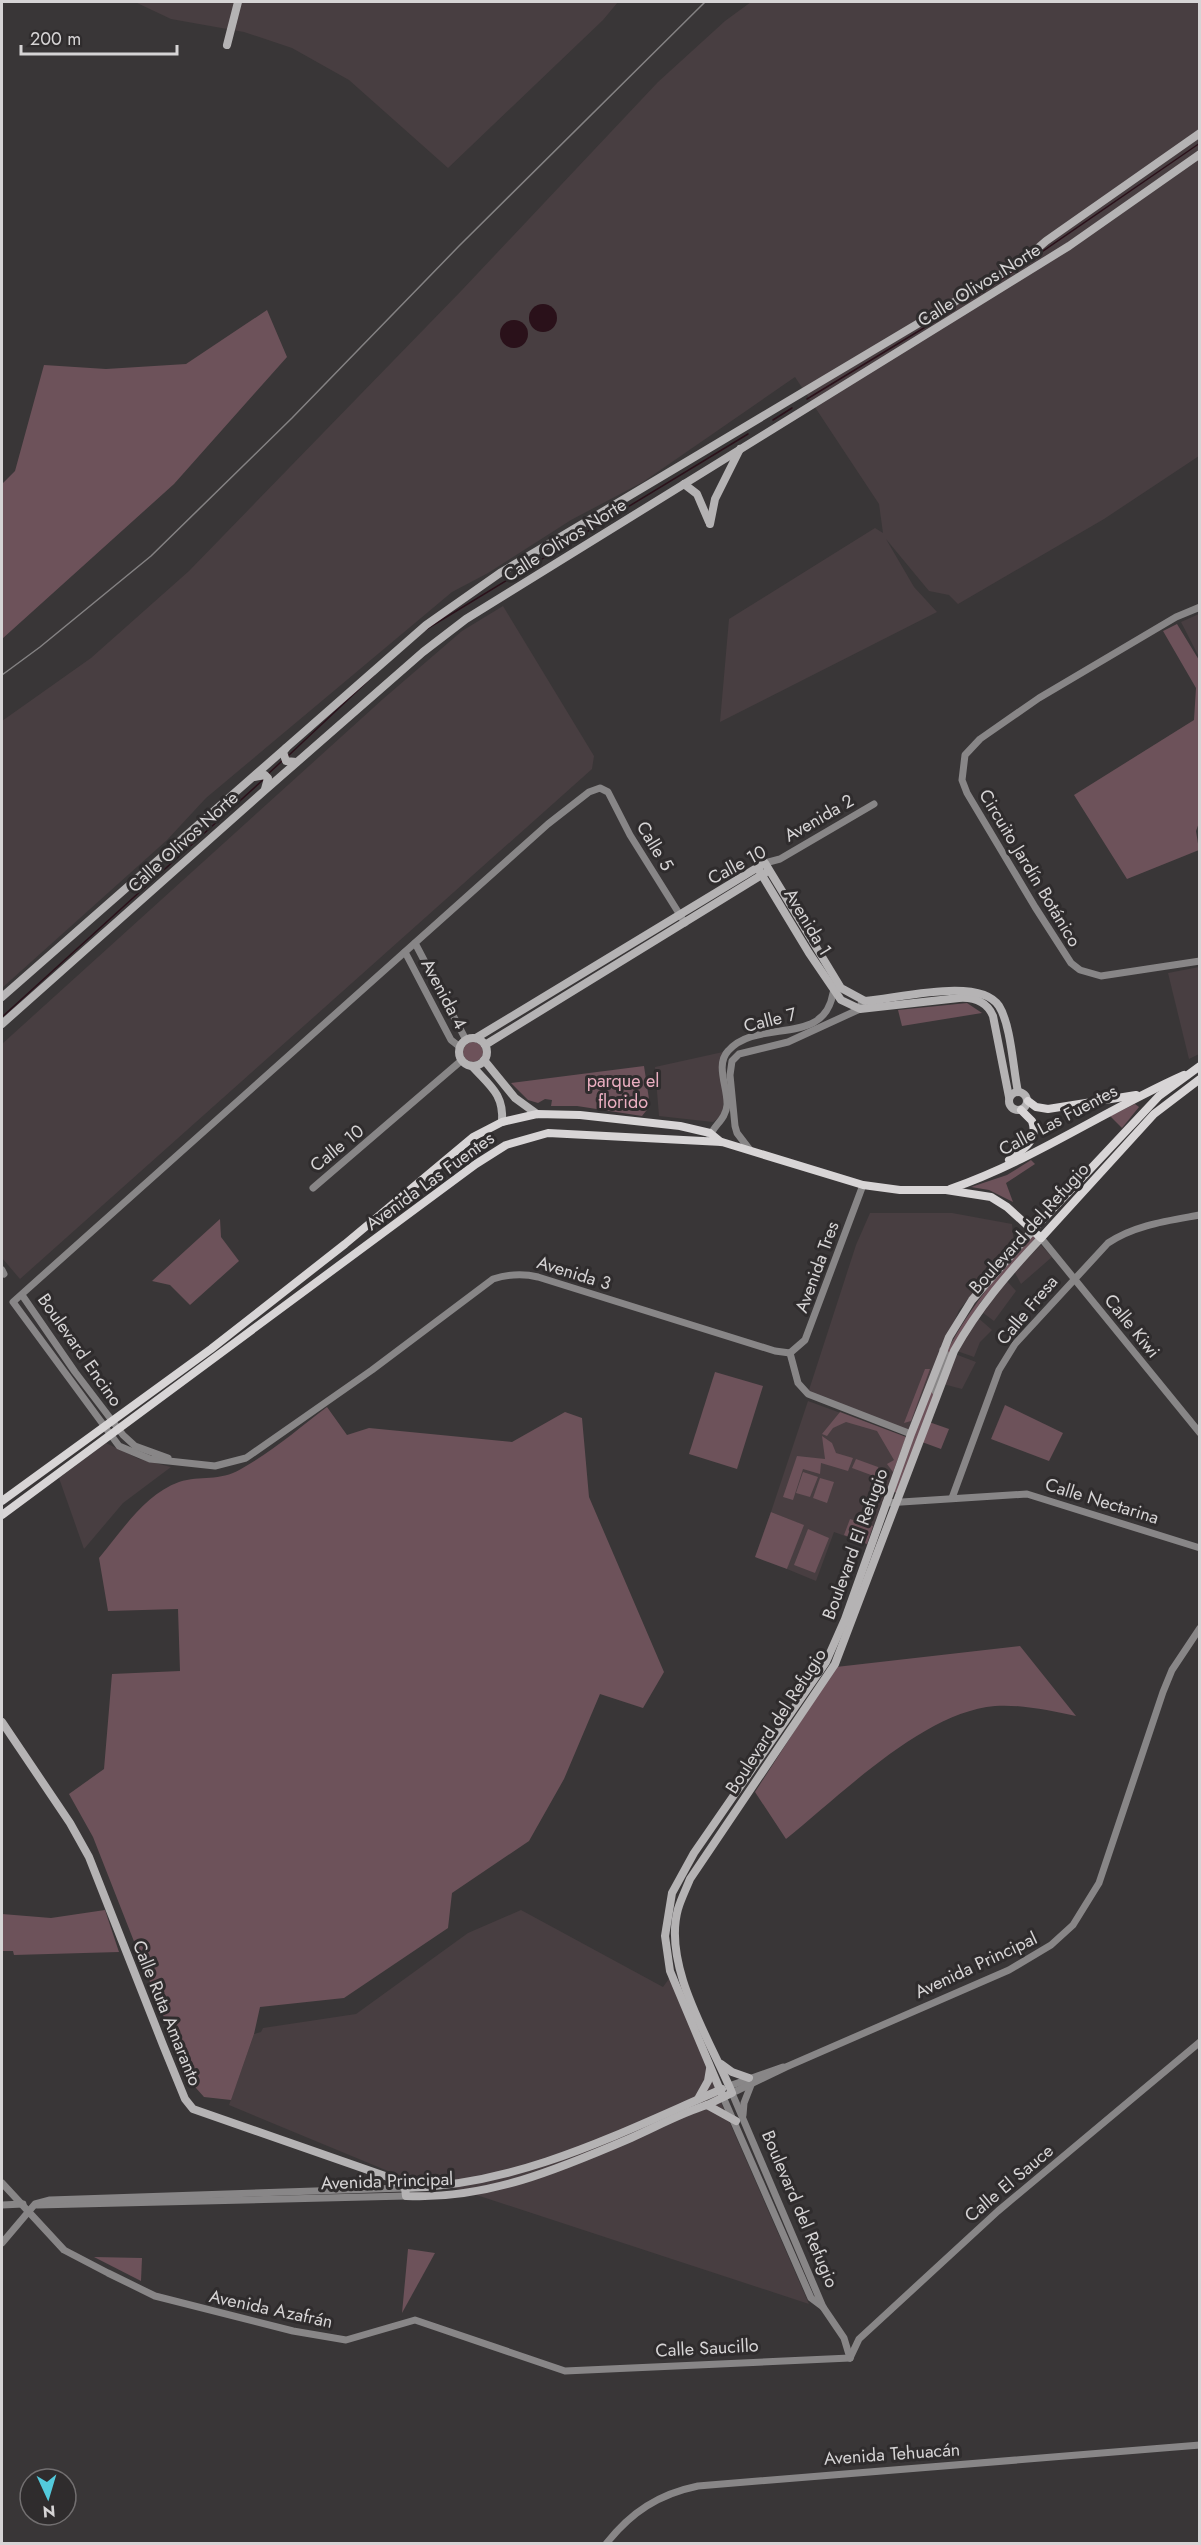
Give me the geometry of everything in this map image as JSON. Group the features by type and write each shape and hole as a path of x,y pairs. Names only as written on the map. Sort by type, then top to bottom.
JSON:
{"main road":[{"path":"226,45 238,2"},
{"name":"Calle Olivos Norte","path":"2,997 426,624 500,573 1023,261 1046,241 1200,133"},
{"name":"Calle Olivos Norte","path":"2,1024 265,788 423,652 466,619 1069,246 1200,154"},
{"path":"684,484 697,494 710,524 715,499 741,448"},
{"path":"285,750 286,761 294,763"},
{"path":"254,777 268,778 265,788"},
{"name":"Calle 10","path":"476,1038 681,914 764,868"},
{"name":"Calle 10","path":"485,1045 685,923 764,868"},
{"name":"Avenida 1","path":"764,868 841,988 862,1000"},
{"name":"Avenida 1","path":"764,868 834,993"},
{"path":"862,1000 973,990 994,1000 1002,1014 1018,1092"},
{"path":"834,993 841,1000 860,1009"},
{"name":"Calle 7","path":"860,1009 967,998 982,1002 993,1016 1010,1097"},
{"path":"472,1066 484,1060 487,1053 485,1045 476,1038 466,1040 460,1047 462,1060 472,1066 500,1098 503,1106 502,1122"},
{"path":"484,1060 515,1098 537,1114"},
{"name":"Boulevard del Refugio","path":"1033,1230 1159,1096 1184,1075 1200,1066"},
{"name":"Calle Las Fuentes","path":"946,1190 990,1175 1142,1094 1184,1075"},
{"name":"Boulevard del Refugio","path":"731,2090 681,1974 675,1941 677,1911 690,1879 835,1664 954,1351 977,1312 1007,1274 1154,1114 1200,1079"},
{"path":"990,1175 1027,1146 1033,1138 1032,1121 1021,1110 1010,1107 1010,1097 1018,1092"},
{"path":"1018,1092 1024,1094 1028,1101 1036,1107 1048,1109 1142,1094"},
{"path":"1021,1110 1028,1101"},
{"name":"Avenida Las Fuentes","path":"115,1426 320,1263 473,1137 502,1122 537,1114 591,1116 680,1126 709,1138 750,1150"},
{"name":"Avenida Las Fuentes","path":"2,1501 115,1426 476,1164 506,1145 548,1133 577,1132 709,1138"},
{"path":"1092,1181 1107,1155 1108,1148"},
{"path":"750,1150 862,1185 900,1190 946,1190 991,1197 1041,1238"},
{"name":"Boulevard El Refugio","path":"722,2093 670,1971 665,1936 672,1893 694,1853 826,1662 845,1619 943,1350 972,1300 1033,1230"},
{"name":"Avenida Las Fuentes","path":"2,1515 106,1432"},
{"name":"Calle Ruta Amaranto","path":"2,1722 70,1823 89,1857 185,2099 193,2109 388,2177 405,2192"},
{"path":"719,2062 750,2081"},
{"path":"698,2100 708,2081 710,2068"},
{"name":"Avenida Principal","path":"405,2192 455,2194 511,2184 547,2174 698,2100 731,2090"},
{"name":"Avenida Principal","path":"618,2138 707,2105 722,2093"},
{"path":"707,2105 739,2119"}],"street":[{"name":"Circuito Jardín Botánico","path":"1200,607 1176,617 1039,698 980,739 965,755 962,780 966,793 1035,907 1071,963 1080,970 1101,976 1200,962"},
{"name":"Calle 5","path":"415,943 548,824 589,792 600,788 608,792 630,835 685,923"},
{"name":"Avenida 2","path":"780,859 874,804"},
{"name":"Calle 10","path":"764,868 780,859"},
{"path":"22,1295 99,1223 222,1118 415,943"},
{"name":"Avenida 4","path":"415,943 466,1040"},
{"name":"Avenida 4","path":"405,952 451,1040 460,1047"},
{"name":"Calle 7","path":"709,1138 722,1121 727,1106 723,1074 724,1059 728,1051 760,1034 804,1028 824,1016 831,1006 834,993"},
{"path":"860,1009 862,1000"},
{"name":"Calle 7","path":"750,1150 735,1126 730,1075 732,1061 739,1054 788,1042 860,1009"},
{"name":"Calle 10","path":"313,1188 462,1060"},
{"name":"Avenida Tres","path":"790,1353 805,1340 862,1185"},
{"name":"Calle Fresa","path":"952,1498 999,1370 1015,1344 1108,1243 1126,1232 1200,1215"},
{"name":"Calle Kiwi","path":"1041,1238 1200,1433"},
{"name":"Avenida 3","path":"106,1432 119,1446 174,1461 215,1467 246,1458 372,1370 493,1279 509,1274 531,1275 776,1351 790,1353"},
{"name":"Boulevard Encino","path":"106,1432 13,1302 22,1295 115,1426"},
{"path":"937,1394 934,1391 947,1356 943,1350"},
{"path":"790,1353 798,1383 807,1394 911,1434"},
{"name":"Avenida 3","path":"115,1426 140,1452"},
{"name":"Calle Nectarina","path":"886,1503 1027,1494 1200,1548"},
{"name":"Avenida Principal","path":"731,2090 1009,1970 1051,1945 1072,1925 1099,1883 1162,1692 1200,1628"},
{"name":"Calle El Sauce","path":"850,2358 860,2339 990,2218 1200,2042"},
{"path":"739,2119 750,2081"},
{"name":"Boulevard del Refugio","path":"731,2090 739,2119 811,2298 823,2307 845,2340 850,2358"},
{"name":"Boulevard del Refugio","path":"722,2093 739,2119"},
{"name":"Avenida Azafrán","path":"2,2183 64,2250 145,2291 192,2307 293,2331 346,2340 415,2320 565,2370"},
{"name":"Avenida Principal","path":"2,2205 35,2204 50,2200 405,2192"},
{"path":"2,2243 35,2204"},
{"path":"845,2340 854,2342 860,2339"},
{"name":"Calle Saucillo","path":"565,2370 850,2358"},
{"name":"Avenida Tehuacán","path":"606,2544 622,2524 640,2508 663,2496 699,2486 1200,2445"}],"shaded area":[{"path":"135,2 618,2 603,20 448,168 349,80 292,48 244,32 171,19"},
{"path":"751,2 1199,2 1199,456 1104,519 958,604 949,595 929,591 886,539 914,587 937,612 720,722 729,619 875,528 883,533 879,504 795,377 643,482 571,520 488,573 452,592 206,798 167,840 2,988 2,721 91,658 189,571 462,290 658,82 725,21"},
{"path":"543,304 553,308 557,318 553,328 543,332 533,328 529,318 533,308"},
{"path":"514,320 524,324 528,334 524,344 514,348 504,344 500,334 504,324"},
{"path":"503,606 594,756 592,769 20,1279 2,1258 2,1044 383,699 462,631"},
{"path":"1200,614 1199,657 1181,622"},
{"path":"1199,967 1199,1054 1189,1059 1168,973"},
{"path":"723,1052 720,1068 724,1100 722,1115 713,1122 659,1116 655,1067"},
{"path":"870,1213 952,1213 1012,1224 1014,1245 959,1310 909,1431 808,1393 856,1245"},
{"path":"1041,1245 1052,1257 1021,1284 1014,1271"},
{"path":"1007,1281 1016,1291 994,1321 982,1312"},
{"path":"977,1317 992,1330 980,1342 974,1357 957,1351"},
{"path":"955,1354 976,1362 962,1389 943,1384"},
{"path":"808,1401 906,1437 867,1544 834,1532 816,1581 787,1569 803,1525 771,1512"},
{"path":"106,1443 139,1459 171,1467 123,1503 84,1549 59,1478"},
{"path":"521,1910 663,1987 674,1972 722,2105 809,2304 431,2180 412,2181 229,2105 254,2034 261,2032 263,2028 356,2014 468,1933"}],"green space":[{"path":"267,310 287,357 174,484 2,639 2,484 15,471 44,365 106,369 186,364"},
{"path":"1177,624 1199,660 1200,820 1196,831 1199,850 1127,879 1074,795 1194,720 1196,688 1163,631"},
{"path":"967,1003 982,1013 902,1026 898,1010"},
{"path":"469,1042 477,1042 483,1048 483,1056 477,1062 469,1062 463,1056 463,1048"},
{"name":"parque el florido","path":"644,1066 650,1106 642,1116 577,1106 551,1106 552,1100 545,1099 538,1103 528,1100 511,1083"},
{"path":"1135,1104 1139,1107 1122,1128 1110,1116"},
{"path":"1031,1160 1035,1164 1006,1183 1013,1202 989,1190 971,1187 1007,1175"},
{"path":"220,1219 221,1237 239,1261 190,1305 170,1285 152,1281"},
{"path":"1034,1234 1037,1236 980,1303 954,1344 899,1494 892,1491 946,1353 955,1336 986,1290"},
{"path":"925,1369 930,1369 911,1421 904,1423"},
{"path":"715,1372 763,1386 737,1469 689,1454"},
{"path":"1005,1405 1063,1433 1049,1461 991,1439"},
{"path":"327,1407 347,1435 369,1428 512,1442 565,1412 582,1418 589,1497 664,1672 643,1708 600,1694 564,1779 529,1841 452,1893 448,1928 344,1998 260,2007 254,2034 231,2100 204,2097 188,2079 93,1837 69,1794 104,1769 112,1674 180,1671 178,1609 108,1611 99,1558 134,1515 155,1495 179,1482 225,1476 241,1469"},
{"path":"840,1412 906,1437 893,1472 887,1464 894,1460 877,1431 846,1422 833,1428 827,1436 822,1434"},
{"path":"929,1422 949,1429 941,1449 922,1442"},
{"path":"822,1436 832,1443 836,1453 853,1458 848,1471 821,1463 820,1474 803,1469 793,1500 783,1497 797,1456 825,1459"},
{"path":"856,1459 878,1467 882,1479 852,1468"},
{"path":"803,1472 818,1477 810,1497 796,1493"},
{"path":"820,1478 834,1482 827,1503 813,1498"},
{"path":"771,1512 804,1525 787,1569 755,1557"},
{"path":"850,1519 873,1526 867,1544 844,1535"},
{"path":"808,1529 829,1538 815,1573 794,1565"},
{"path":"1020,1646 1076,1716 1025,1707 995,1706 968,1712 940,1723 884,1758 786,1839 755,1792 836,1667"},
{"path":"105,1910 119,1952 14,1955 13,1951 2,1951 2,1914 51,1918"},
{"path":"408,2249 435,2253 402,2313"},
{"path":"94,2257 142,2258 141,2281"}],"waterway":[{"path":"1030,260 1200,143"},
{"path":"977,295 1014,271"},
{"path":"807,399 955,309"},
{"path":"773,420 792,408"},
{"path":"425,630 748,434"},
{"path":"288,756 374,675"},
{"path":"268,774 282,761"},
{"path":"2,1017 265,778"}],"railway":[{"path":"2,675 40,647 151,556 292,418 459,246 705,2"}]}
